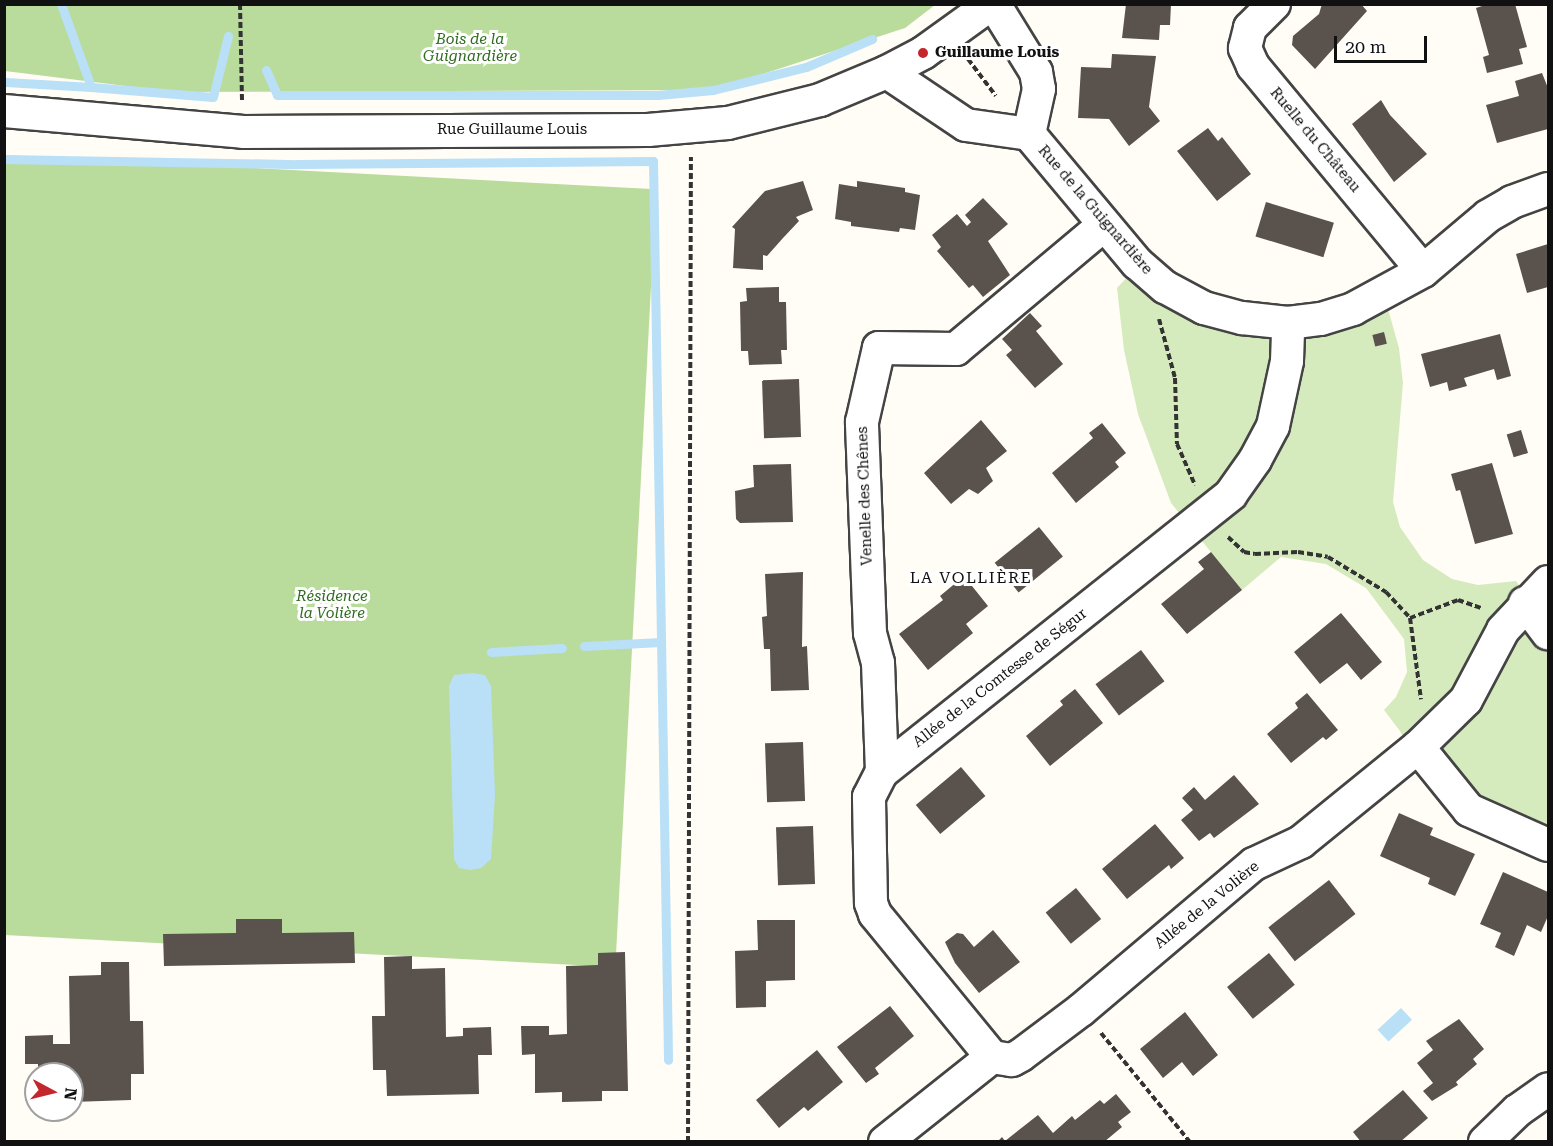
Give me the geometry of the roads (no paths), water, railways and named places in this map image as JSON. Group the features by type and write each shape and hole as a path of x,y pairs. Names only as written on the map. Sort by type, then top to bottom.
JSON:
{"street":[{"name":"Rue Guillaume Louis","path":"4,111 243,132 691,126 728,123 790,108 888,72 950,35 993,4"},
{"path":"888,72 950,117 966,125 1017,134 1039,89 1036,72 993,4"},
{"name":"Ruelle du Château","path":"1274,4 1250,28 1245,48 1253,66 1424,271"},
{"name":"Rue de la Guignardière","path":"1017,134 1137,262 1175,292 1204,308 1242,318 1288,323 1321,319 1353,309 1424,271 1488,216 1512,202 1548,189"},
{"name":"Venelle des Chênes","path":"882,772 878,663 870,633 862,422 879,348 956,349 1104,225"},
{"name":"Allée de la Comtesse de Ségur","path":"992,1056 874,914 871,903 869,797 882,772 1211,511 1237,485 1273,426 1287,361 1288,323"},
{"name":"Allée de la Volière","path":"992,1056 1012,1060 1081,1010 1254,864 1301,842 1418,747 1466,700 1503,630 1525,603 1548,582"},
{"path":"1525,603 1548,633"},
{"path":"1418,747 1468,810 1548,845"},
{"path":"885,1142 992,1056"},
{"path":"1485,1142 1517,1111 1548,1089"}],"water":[{"path":"472,673 485,675 491,686 495,794 491,859 481,868 470,870 459,868 454,859 449,686 454,675"},
{"path":"1401,1008 1412,1020 1389,1042 1378,1030"}],"waterway":[{"path":"61,4 91,87 213,97 228,36"},
{"path":"266,70 277,95 658,95 713,90 806,67 872,39"},
{"path":"6,82 91,87"},
{"path":"4,159 298,164 653,161 668,1060"},
{"path":"584,646 661,642"},
{"path":"491,652 562,648"}],"place":[{"name":"Guillaume Louis","path":"923,53"}],"district":[{"name":"LA VOLLIÈRE","path":"971,578"}],"park label":[{"name":"Bois de la Guignardière","path":"470,48"},
{"name":"Résidence la Volière","path":"332,604"}]}
